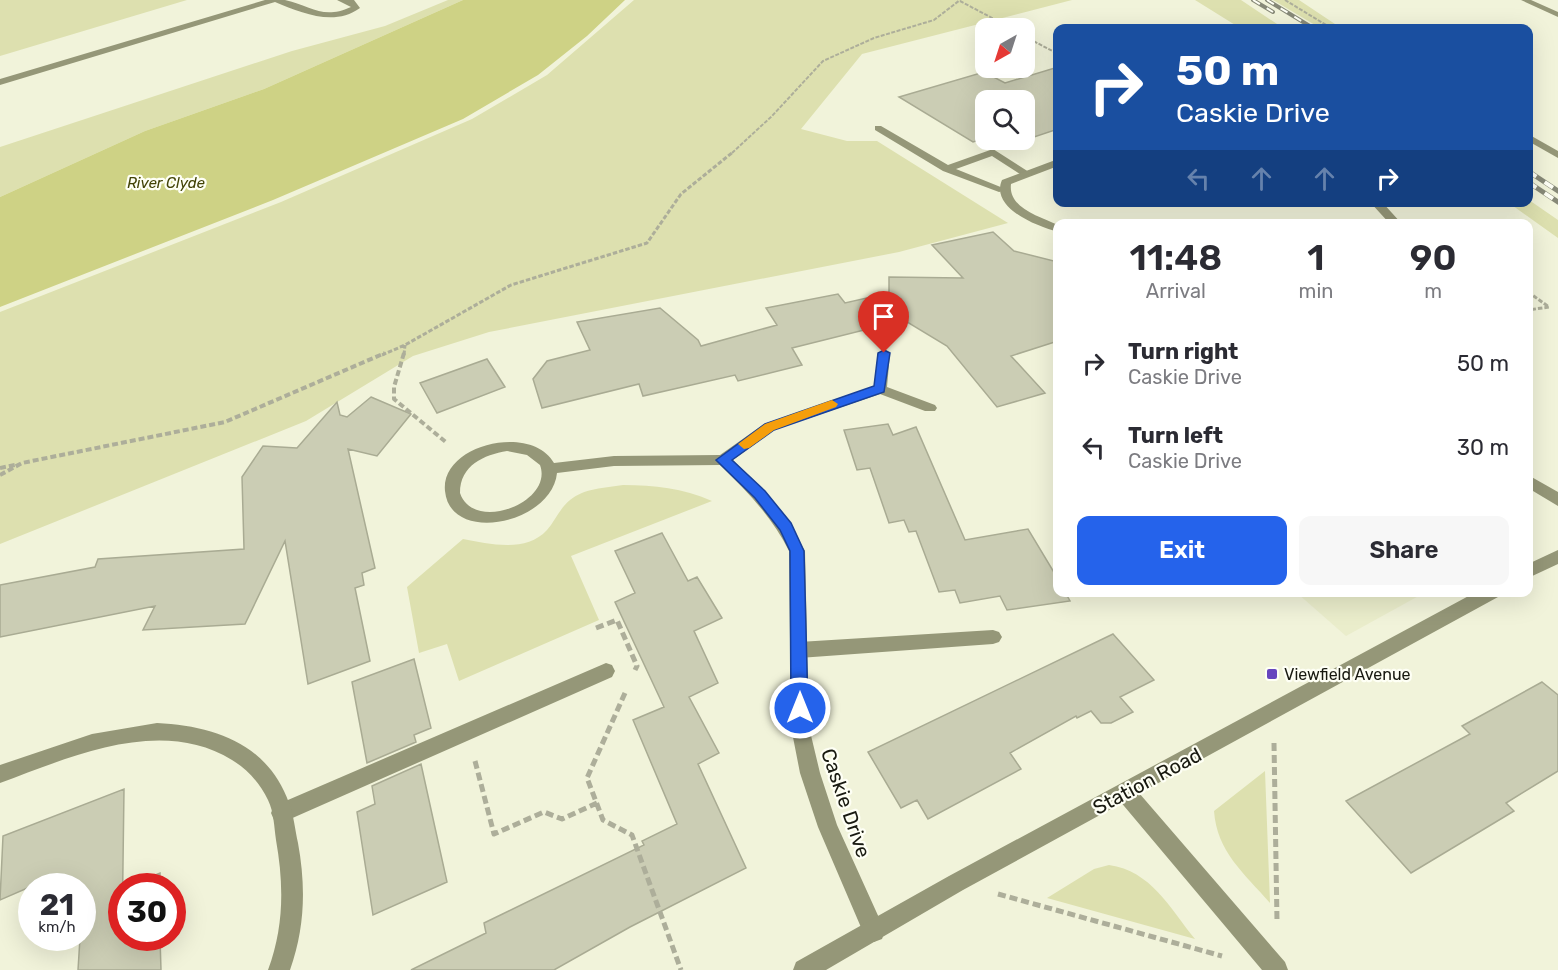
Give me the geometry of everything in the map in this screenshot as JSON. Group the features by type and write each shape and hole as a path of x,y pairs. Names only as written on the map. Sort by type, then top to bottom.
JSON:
{"street":[{"path":"0,82 273,0"},
{"path":"278,0 311,15 326,17 345,14 356,8 351,2 341,0"},
{"path":"1525,0 1558,15"},
{"path":"878,128 947,169 1003,190"},
{"path":"1533,140 1558,154"},
{"path":"947,169 993,152 1028,174"},
{"path":"1053,164 1006,182 1003,190 1004,198 1012,205 1053,226"},
{"path":"1380,207 1391,219"},
{"path":"880,389 884,353"},
{"path":"549,469 614,461 723,460 769,427 880,389 930,408"},
{"path":"522,447 544,459 549,469 549,480 544,492 533,503 519,511 487,517 472,514 460,507 453,498 452,486 455,474 468,460 491,449 522,447"},
{"name":"Caskie Drive","path":"723,460 760,495 786,527 797,551 800,728 810,773 828,826 874,931"},
{"path":"1533,483 1558,500"},
{"path":"1533,569 1558,556"},
{"name":"Station Road","path":"804,970 956,883 1126,793 1483,597"},
{"path":"799,650 993,637"},
{"path":"281,813 606,671"},
{"path":"0,774 88,742 142,732 191,734 229,744 261,770 281,813 288,848 294,911 279,970"},
{"path":"1126,793 1277,970"}],"path":[{"path":"1286,0 1325,24"},
{"path":"0,468 225,422 405,345 511,285 648,243 681,194 747,139 823,61 874,38 934,20 960,1 992,18"},
{"path":"1035,42 1053,51"},
{"path":"1533,295 1550,307 1533,309"},
{"path":"405,345 405,359 393,393 394,399 468,460"},
{"path":"0,475 22,463"},
{"path":"596,628 617,620 637,666 631,680"},
{"path":"626,691 587,778 603,820 632,835 681,970"},
{"path":"1273,713 1277,923"},
{"path":"467,731 494,834 544,812 562,819 597,803"},
{"path":"956,883 1227,957"}],"shaded area":[{"path":"0,0 187,0 0,56"},
{"path":"448,0 463,0 264,89 145,131 0,197 0,147 292,51 385,26"},
{"path":"634,0 1072,0 1002,18 975,18 975,25 862,54 801,129 847,141 877,141 1008,223 899,252 489,332 413,356 306,421 0,544 0,312 281,202 472,119 547,75"},
{"path":"1195,0 1241,0 1277,24 1234,24"},
{"path":"1273,0 1299,0 1335,24 1313,24"},
{"path":"1533,203 1558,220 1558,238 1533,219 1515,207 1533,207"},
{"path":"623,485 668,488 712,501 571,556 599,620 459,681 447,644 419,653 407,587 463,539 507,545 529,542 547,530 563,507 576,496 595,489"},
{"path":"1302,597 1417,597 1346,636"},
{"path":"1265,771 1270,903 1226,850 1216,825 1214,811"},
{"path":"1109,865 1124,869 1148,883 1158,892 1195,939 1047,898 1094,869"}],"water":[{"name":"River Clyde","path":"463,0 625,0 587,36 538,75 463,119 273,200 0,307 0,197 145,131 264,89"}],"building":[{"path":"1053,69 1053,131 1035,137 1035,90 975,90 975,141 973,142 899,97 975,75 975,78 995,78 1005,83 1022,78 1035,78 1035,74"},
{"path":"993,232 1014,251 1053,261 1053,343 1011,356 1045,393 997,407 947,346 904,320 792,348 802,365 738,381 735,375 643,396 639,384 542,408 533,379 547,361 590,350 577,322 660,308 698,340 701,346 777,325 766,308 838,294 845,303 889,293 889,277 963,278 932,245"},
{"path":"487,359 505,387 437,413 420,383"},
{"path":"371,397 411,414 377,456 348,449 375,568 362,573 364,585 355,588 370,661 308,684 285,541 245,624 143,630 155,606 0,637 0,585 95,567 98,559 244,549 242,477 263,446 297,448 337,402 340,415 347,417"},
{"path":"888,424 893,435 916,427 965,540 1028,529 1053,571 1053,597 1068,597 1070,601 1007,610 1000,596 960,603 955,590 939,592 916,531 909,532 904,520 889,523 870,468 857,470 844,430"},
{"path":"662,533 688,581 697,577 722,618 694,631 718,683 689,697 719,753 698,764 746,868 630,927 554,970 411,970 486,933 484,923 644,845 642,841 677,824 633,720 664,707 615,602 635,593 615,551"},
{"path":"1113,634 1154,680 1120,697 1133,712 1111,723 1101,723 1091,711 1077,718 1076,716 1010,753 1021,769 928,819 917,800 901,808 868,752"},
{"path":"414,659 431,728 414,735 416,742 367,763 352,682"},
{"path":"1542,682 1558,695 1558,771 1506,803 1514,811 1411,873 1346,801 1470,734 1462,726"},
{"path":"421,764 447,882 373,915 357,812 375,804 372,786"},
{"path":"124,789 123,873 108,873 108,951 160,951 161,970 78,970 79,951 96,951 96,873 18,873 18,892 0,900 3,836"}],"railway":[{"path":"1253,0 1273,12"},
{"path":"1267,0 1306,24"},
{"path":"1533,174 1558,191"},
{"path":"1533,185 1558,202"}],"slow traffic":[{"path":"744,444 769,427 832,404"}],"place":[{"name":"Viewfield Avenue","path":"1272,674"}],"route":[{"path":"800,708 797,551 786,527 760,495 723,460 769,427 794,416 880,389 884,353"}]}
